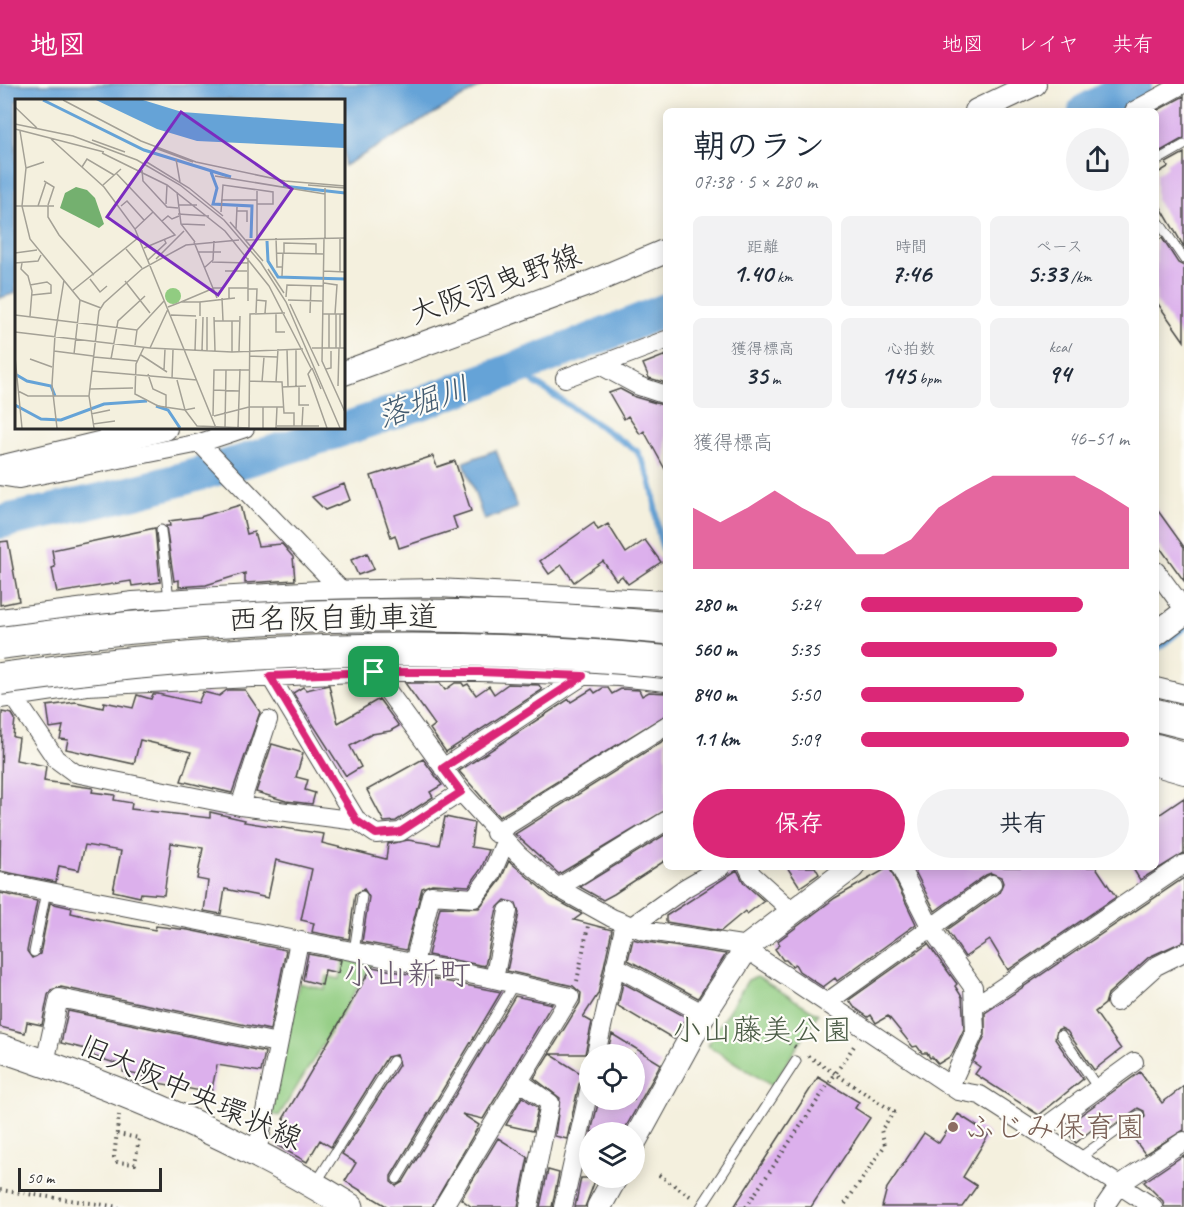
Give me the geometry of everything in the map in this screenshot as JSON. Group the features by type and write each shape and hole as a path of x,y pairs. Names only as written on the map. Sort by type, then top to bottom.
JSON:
{"highway":[{"name":"西名阪自動車道","path":"0,643 77,633 227,619 358,615 490,616 663,628"},
{"name":"西名阪自動車道","path":"5,692 87,667 225,655 362,651 616,657 663,662"},
{"path":"1159,716 1184,722"},
{"path":"1159,751 1184,758"}],"main road":[{"path":"983,108 1034,84"},
{"name":"大阪羽曳野線","path":"349,374 590,283 663,252"},
{"path":"0,468 161,429"},
{"path":"1159,632 1184,611"},
{"path":"645,1122 704,1014 747,947 848,870"},
{"name":"旧大阪中央環状線","path":"0,1048 153,1104 257,1152 322,1195 350,1207"},
{"path":"599,1207 609,1188"}],"street":[{"path":"1139,108 1183,84"},
{"path":"565,378 663,341"},
{"path":"600,364 639,386 663,393"},
{"path":"0,476 19,479 204,447 243,429"},
{"path":"204,447 341,590 374,672 443,768 500,837 558,888 628,924 747,947 950,1086 958,1091 980,1095 1153,1207"},
{"path":"1159,575 1184,611"},
{"path":"0,618 34,612 169,599 341,590 438,588 663,600"},
{"path":"5,692 374,672 480,672 663,682"},
{"path":"270,676 357,821 376,834 400,832 461,792"},
{"path":"443,768 583,676"},
{"path":"1159,688 1184,694"},
{"path":"5,692 56,759 75,773 240,806 357,821"},
{"path":"240,806 268,720"},
{"path":"414,963 431,895 474,898 491,875 500,837 663,728"},
{"path":"1159,768 1184,775"},
{"path":"558,888 663,823"},
{"path":"975,1006 1184,864"},
{"path":"598,1044 615,966 628,924 717,870"},
{"path":"750,870 752,875 792,911"},
{"path":"902,870 931,928 973,987 975,1031 950,1086"},
{"path":"0,882 495,979 570,997 443,1207"},
{"path":"826,1003 992,884"},
{"path":"495,979 508,911"},
{"path":"257,1152 299,941"},
{"path":"1116,1002 1156,966 1184,952"},
{"path":"615,966 704,1014"},
{"path":"45,1063 59,998 277,1043"},
{"path":"1038,1132 1134,1062"},
{"path":"520,1082 550,1103 529,1207"},
{"path":"563,1207 585,1110"},
{"path":"1104,1207 1119,1185 1184,1141"}],"lane":[{"path":"1159,159 1184,145"},
{"path":"1159,222 1184,259"},
{"path":"161,530 169,599"},
{"path":"34,952 46,891"},
{"path":"354,952 362,896"},
{"path":"397,1179 514,984"},
{"path":"1061,1035 1098,1088"},
{"path":"322,1195 393,1061"},
{"path":"702,1206 796,1061"},
{"path":"1078,1159 1139,1115"}],"path":[{"path":"570,997 576,989 588,926"},
{"path":"746,1207 861,1035"},
{"path":"779,1036 894,1112 881,1130 885,1145 843,1207"},
{"path":"112,1112 120,1116 117,1134 114,1157 117,1162 135,1164 140,1138 117,1134"},
{"path":"658,1175 702,1206"},
{"path":"0,1190 119,1207"}],"green space":[{"path":"345,955 374,961 279,1116 271,1114 299,983 324,989 327,976 340,979"},
{"name":"小山藤美公園","path":"757,977 818,1014 772,1086 707,1045 748,980"}],"water":[{"path":"0,84 485,84 345,165 345,99 15,99 15,293 0,298"},
{"path":"496,450 517,508 484,520 464,462"}],"building":[{"path":"1184,96 1184,138 1159,152 1159,109"},
{"path":"1184,153 1184,247 1159,204 1159,172 1168,167 1166,163"},
{"path":"1162,238 1178,263 1184,266 1184,341 1159,305 1159,240"},
{"path":"663,356 663,382 649,378 643,364"},
{"path":"620,389 635,397 663,405 663,466 644,431 640,434 628,416 624,419 609,393"},
{"path":"433,456 437,467 455,461 471,511 453,517 457,529 399,548 395,535 391,537 371,476"},
{"path":"344,484 350,500 325,510 312,497"},
{"path":"240,505 247,534 254,532 258,546 282,544 293,557 295,580 245,583 245,573 206,585 179,587 179,580 174,581 166,526 170,526 169,521 200,517"},
{"path":"1159,512 1184,547 1184,581 1159,546"},
{"path":"594,523 598,530 608,524 626,553 645,540 661,562 628,584 622,576 616,580 603,561 574,582 562,565 549,574 540,561"},
{"path":"155,528 160,582 132,586 131,581 57,593 52,568 55,567 52,550"},
{"path":"8,541 19,601 0,605 0,542"},
{"path":"367,553 374,569 358,575 351,560"},
{"path":"405,683 440,683 445,690 455,683 462,683 464,686 468,684 476,695 489,686 494,694 508,684 539,685 542,690 446,752 430,729 435,725"},
{"path":"329,685 338,723 379,699 399,726 390,731 372,734 350,746 361,767 346,776 293,693 303,687 306,690"},
{"path":"603,688 608,688 612,694 621,689 639,690 642,696 649,692 663,693 663,717 499,817 459,771 569,699 571,702 592,689 595,693"},
{"path":"227,690 245,690 260,712 232,793 181,781 191,752 140,740 134,764 66,749 68,740 60,739 63,726 50,728 47,706 76,702 103,708 104,702 133,708 137,695 151,699 153,694 198,703 203,692 219,696"},
{"path":"2,712 12,714 15,719 13,737 19,738 16,760 46,766 44,781 93,788 92,792 115,795 114,800 132,803 131,809 210,818 210,812 245,820 244,822 324,834 322,843 386,859 388,844 408,840 439,845 445,817 474,823 471,847 489,850 481,869 469,886 432,884 422,888 406,950 362,942 369,897 364,889 355,894 349,939 312,932 314,923 301,920 312,869 276,860 268,898 225,889 221,914 204,911 208,881 197,879 203,848 171,843 164,895 141,893 140,897 113,891 121,851 85,845 79,870 59,866 56,882 0,871"},
{"path":"663,741 663,812 559,874 515,834"},
{"path":"272,744 303,753 296,777 308,780 305,790 315,793 312,804 286,801 256,792"},
{"path":"423,759 442,785 430,792 433,797 396,821 384,822 367,790"},
{"path":"1184,798 1184,853 1159,868 1159,815"},
{"path":"663,836 663,862 614,894 603,900 580,887"},
{"path":"509,861 551,897 582,914 574,920 612,930 598,994 583,1017 592,1022 587,1044 579,1044 579,1054 550,1054 579,1072 579,1084 567,1139 555,1136 560,1098 534,1078 580,1003 581,993 573,986 507,971 519,913 516,903 505,900 497,908 485,966 428,955 440,907 479,908 500,881"},
{"path":"737,870 744,883 764,901 747,914 745,911 721,931 666,922 666,916"},
{"path":"789,870 817,870 819,874 800,887"},
{"path":"884,870 890,870 916,924 837,981 835,978 823,987 799,971 795,964 792,966 783,960 775,949 780,945 778,941 835,898"},
{"path":"914,870 1098,870 1116,897 1008,970 990,940 965,957 947,930 999,893 1003,883 1001,877 991,873 986,875 935,911"},
{"path":"1134,870 1156,870 1140,880"},
{"path":"1184,878 1184,941 1149,957 1108,994 1105,1004 1095,1012 1121,1049 1094,1070 1067,1031 1061,1028 1057,1030 1055,1039 1083,1079 1039,1115 975,1074 980,1067 973,1062 985,1035 985,1013"},
{"path":"0,893 37,901 27,951 32,958 40,954 50,903 72,908 71,913 96,919 155,930 156,926 188,930 286,950 270,1030 61,987 51,990 48,995 42,1025 27,1022 25,1033 0,1027"},
{"path":"633,939 726,954 698,998 628,960"},
{"path":"928,944 957,984 955,986 962,997 964,1029 951,1056 938,1064 927,1053 922,1053 917,1046 913,1047 888,1016 876,1023 871,1015 868,1017 854,1007 849,1000"},
{"path":"308,954 341,960 338,973 325,970 322,985 303,980"},
{"path":"372,967 501,992 391,1176 391,1182 396,1186 403,1182 515,996 552,1004 483,1119 462,1114 479,1125 432,1207 388,1207 345,1181 356,1163 342,1154 399,1065 396,1055 387,1057 331,1147 320,1140 307,1162 276,1145 288,1122 283,1119"},
{"path":"623,983 686,1017 674,1039 618,1006"},
{"path":"68,1011 265,1052 261,1072 217,1065 211,1093 153,1082 153,1078 123,1072 124,1066 93,1056 94,1051 61,1043"},
{"path":"612,1034 628,1044 610,1044"},
{"path":"645,1054 661,1064 645,1093"},
{"path":"1140,1072 1162,1103 1184,1086 1184,1130 1145,1154 1128,1131 1145,1117 1144,1111 1138,1108 1107,1130 1101,1122 1076,1143 1063,1128"},
{"path":"818,1077 859,1102 855,1108 870,1118 811,1207 734,1207"},
{"path":"522,1097 538,1108 533,1131 506,1125"},
{"path":"596,1110 635,1110 629,1122 594,1122"},
{"path":"958,1114 989,1134 963,1177 977,1186 962,1207 882,1207 887,1188 924,1133 939,1143"},
{"path":"498,1138 528,1157 518,1207 472,1207 461,1199"},
{"path":"1184,1155 1184,1207 1164,1207 1163,1201 1144,1182"},
{"path":"548,1170 559,1173 552,1207 540,1207"},
{"path":"579,1188 592,1188 585,1207 575,1207"}],"waterway":[{"name":"落堀川","path":"1091,108 1135,84"},
{"name":"落堀川","path":"345,428 473,384 663,311"},
{"path":"516,370 637,451 651,483 663,548"},
{"name":"落堀川","path":"0,522 128,494 343,429"},
{"path":"1159,648 1184,628"}],"place":[{"name":"ふじみ保育園","path":"953,1127"}],"district":[{"name":"小山新町","path":"407,973"}],"route":[{"path":"374,672 480,672 583,676 443,768 461,792 400,832 376,834 357,821 270,676 374,672"}]}
